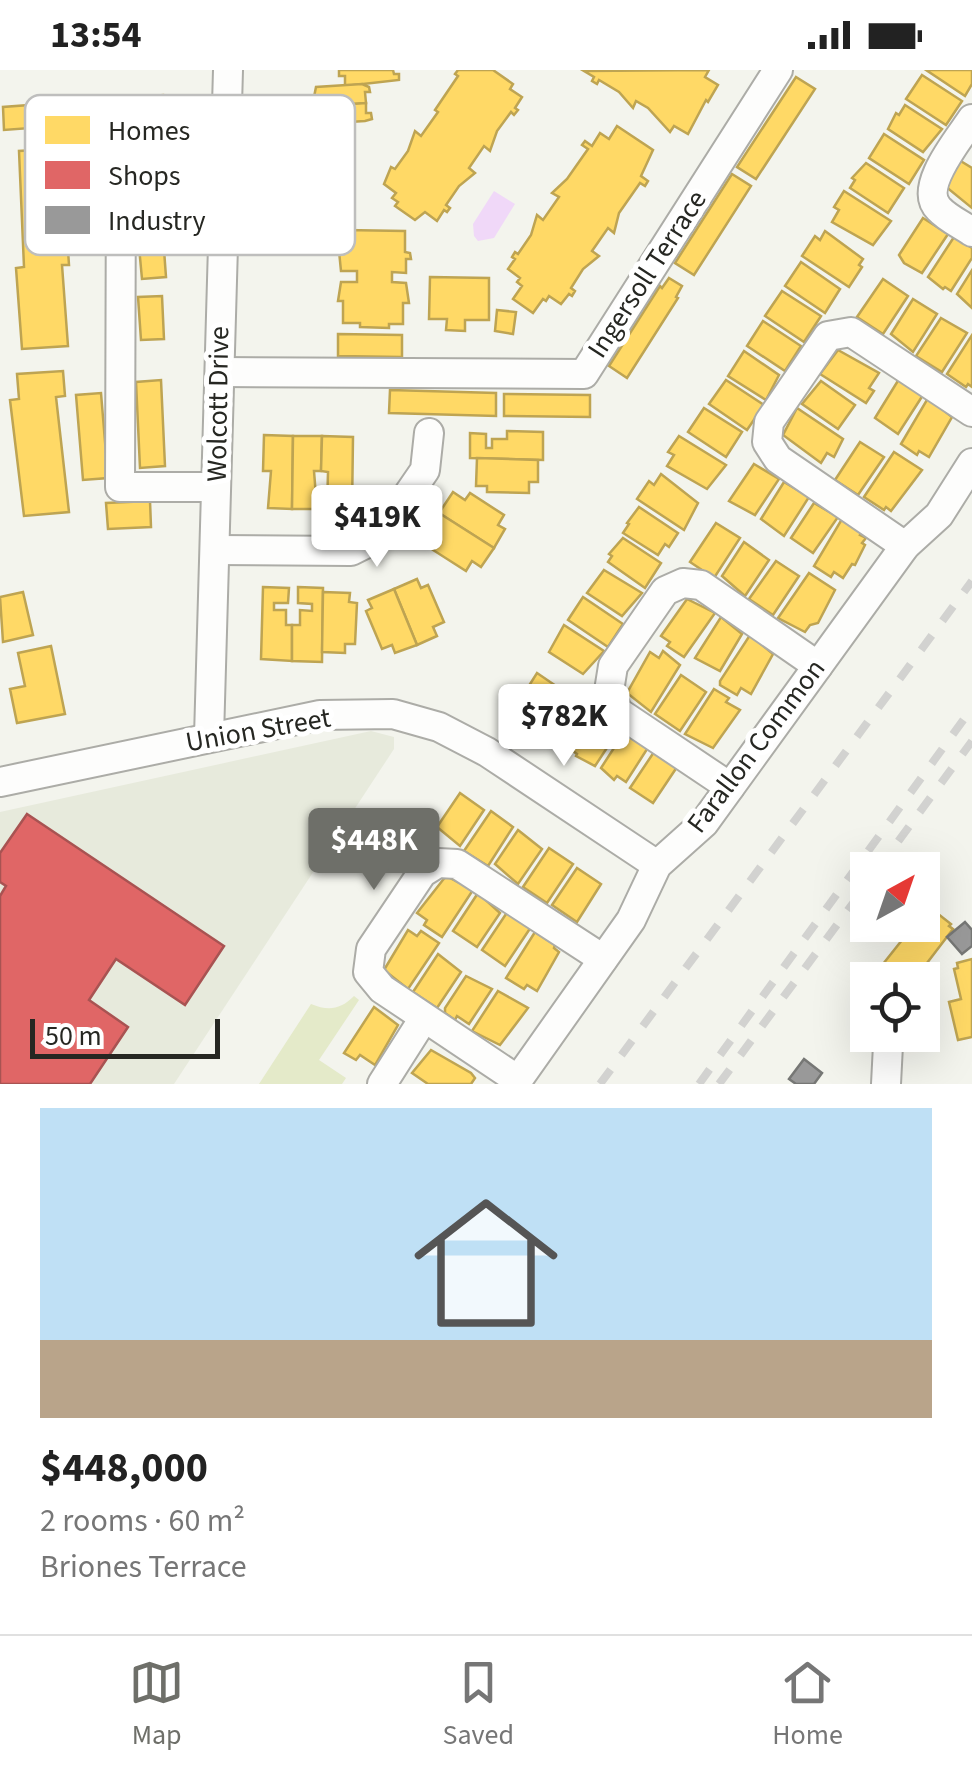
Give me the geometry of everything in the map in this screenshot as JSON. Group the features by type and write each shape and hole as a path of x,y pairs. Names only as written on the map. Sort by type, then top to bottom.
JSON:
{"street":[{"name":"Wolcott Drive","path":"227,95 228,70"},
{"name":"Ingersoll Terrace","path":"220,372 584,374 778,70"},
{"path":"972,119 931,190 936,208 972,232"},
{"path":"121,255 120,487 216,487"},
{"name":"Wolcott Drive","path":"209,737 222,255"},
{"path":"905,546 778,459 767,442 769,422 828,336 851,332 972,412"},
{"path":"215,550 351,550 379,537 425,470 428,433"},
{"name":"Farallon Common","path":"516,1082 631,920 657,864 704,822 905,546 939,515 972,463"},
{"path":"730,788 618,712 609,690 613,666 666,591 683,583 701,585 818,666"},
{"name":"Union Street","path":"0,782 320,716 393,714 439,727 487,752 657,864"},
{"path":"516,1082 382,990 368,972 370,949 422,872 438,863 457,864 603,960"},
{"path":"382,1084 424,1018"},
{"path":"886,1084 888,1052"}],"shaded area":[{"path":"494,191 515,204 494,238 478,241 473,224"},
{"path":"371,731 394,737 394,749 174,1084 0,1084 0,812"}],"green space":[{"path":"354,996 359,1000 319,1060 346,1078 342,1084 259,1084 311,1004 334,1008"}],"building: Homes":[{"path":"339,70 393,70 399,74 399,80 345,86 345,76 339,76"},
{"path":"458,70 493,70 513,84 510,89 522,97 515,108 518,110 514,115 511,112 497,131 490,151 484,146 469,168 475,173 459,186 446,205 450,208 447,212 444,210 437,221 425,212 415,220 395,206 398,202 392,198 396,193 384,184 391,167 395,169 408,151 415,131 421,136 438,112 435,110"},
{"path":"709,70 705,77 718,85 688,134 674,126 670,132 648,108 636,101 633,108 619,92 599,80 597,84 592,81 594,77 584,71"},
{"path":"926,70 972,70 972,84 965,96"},
{"path":"922,75 962,101 946,125 906,99"},
{"path":"796,77 815,89 756,179 737,167"},
{"path":"362,84 370,92 365,92 366,103 355,104 355,95 314,95 316,87"},
{"path":"366,103 366,113 371,113 372,119 355,122 355,104"},
{"path":"25,105 25,128 4,130 3,107"},
{"path":"905,105 942,129 923,152 888,129"},
{"path":"617,126 653,150 641,176 648,181 645,186 640,183 619,213 614,233 608,228 592,251 599,256 583,269 571,288 575,291 572,296 569,294 561,304 549,296 533,313 513,299 522,286 517,282 520,278 508,269 515,259 512,257 531,235 537,215 543,220 559,197 552,193 588,149 582,145 585,141 592,146 600,133 609,139"},
{"path":"884,134 924,160 909,184 869,158"},
{"path":"19,151 25,151 25,255 68,255 69,265 62,265 68,346 22,349 16,268 24,267"},
{"path":"959,160 972,168 972,208 945,186"},
{"path":"866,163 904,188 888,213 850,188 855,180 852,178"},
{"path":"732,174 751,186 694,275 675,263"},
{"path":"844,191 891,221 873,245 832,222 839,210 834,207"},
{"path":"923,218 948,234 922,273 904,263 899,255"},
{"path":"355,230 405,231 405,252 410,253 411,259 406,259 406,273 392,272 392,282 406,283 409,303 403,303 403,324 389,324 389,328 343,323 343,301 338,301 341,282 357,282 357,271 341,271 339,255 355,255"},
{"path":"825,231 863,259 849,287 802,256 815,236 820,240"},
{"path":"954,237 972,248 972,258 951,291 928,277"},
{"path":"140,255 164,255 166,277 142,279"},
{"path":"801,262 840,289 825,313 785,286"},
{"path":"972,270 972,308 957,294"},
{"path":"430,277 489,278 489,320 465,320 465,331 446,330 447,319 429,319"},
{"path":"669,278 682,286 678,298 627,378 609,366"},
{"path":"883,279 908,296 883,334 857,317"},
{"path":"782,291 821,316 804,342 765,316"},
{"path":"162,296 164,339 141,340 138,297"},
{"path":"913,299 937,314 913,352 891,334"},
{"path":"497,310 516,312 513,334 495,331"},
{"path":"941,318 967,333 942,372 916,356"},
{"path":"763,321 801,346 785,371 747,346"},
{"path":"338,334 402,335 402,357 338,356"},
{"path":"972,335 972,387 966,387 947,374"},
{"path":"838,350 879,373 869,388 874,391 866,403 820,374"},
{"path":"744,351 779,375 766,400 728,376"},
{"path":"63,371 65,396 56,397 69,512 24,516 10,400 19,399 17,374"},
{"path":"899,379 923,395 898,434 875,418"},
{"path":"161,380 165,466 140,468 136,382"},
{"path":"726,380 764,405 747,430 709,404"},
{"path":"821,381 855,405 838,429 802,404"},
{"path":"390,390 496,393 496,416 389,413"},
{"path":"101,393 108,478 83,480 76,395"},
{"path":"504,394 590,395 590,417 504,416"},
{"path":"928,398 952,417 929,457 919,451 917,455 901,444"},
{"path":"704,408 742,432 726,457 688,432"},
{"path":"797,408 843,439 834,457 827,453 821,463 783,435"},
{"path":"507,431 543,432 543,460 470,458 470,433 486,434 486,448 492,448 492,439 507,439"},
{"path":"264,435 293,436 292,509 268,508 271,471 263,471"},
{"path":"293,436 322,436 321,471 314,471 317,509 292,509"},
{"path":"322,436 353,437 352,510 327,509 328,472 321,471"},
{"path":"679,436 726,465 707,489 667,466 674,455 668,452"},
{"path":"860,442 884,457 858,495 835,480"},
{"path":"894,452 922,470 891,511 864,497"},
{"path":"477,458 538,460 538,482 529,482 529,493 487,492 487,486 476,486"},
{"path":"754,464 779,479 755,515 729,501"},
{"path":"661,474 698,503 684,530 637,499 649,481 654,485"},
{"path":"784,482 809,497 784,536 761,519"},
{"path":"453,492 465,500 470,493 504,515 498,525 505,529 494,548 439,513"},
{"path":"150,501 151,527 108,529 106,503"},
{"path":"814,503 838,517 813,553 791,538"},
{"path":"639,507 678,533 658,555 623,533"},
{"path":"439,513 494,548 481,567 472,561 466,571 433,550 437,544 425,534"},
{"path":"842,519 862,532 865,545 843,578 834,572 831,577 814,566"},
{"path":"716,523 740,538 714,578 690,562"},
{"path":"623,538 661,563 645,588 608,562 612,556 609,554"},
{"path":"744,542 769,560 745,596 722,576"},
{"path":"776,561 799,576 773,615 749,599"},
{"path":"604,570 642,593 622,616 587,593"},
{"path":"809,573 835,590 818,623 805,632 778,618"},
{"path":"417,579 421,588 428,585 444,622 433,627 437,636 417,645 394,589"},
{"path":"263,587 289,588 288,603 274,603 274,610 286,610 286,625 292,625 292,661 261,659"},
{"path":"298,587 323,588 322,662 292,661 292,625 300,625 300,610 312,611 312,604 298,603"},
{"path":"394,589 417,645 395,653 392,645 382,649 366,611 372,608 368,600"},
{"path":"23,592 33,635 3,642 0,597"},
{"path":"323,592 350,593 349,602 357,603 355,644 345,644 345,653 322,652"},
{"path":"583,597 623,624 608,647 568,620"},
{"path":"687,599 715,613 684,657 667,646 670,642 661,636"},
{"path":"721,617 742,634 720,671 695,658"},
{"path":"564,625 604,651 583,674 549,652"},
{"path":"750,635 773,654 751,694 741,688 737,695 720,685 720,681"},
{"path":"51,646 65,714 17,723 10,689 25,686 18,653"},
{"path":"663,651 680,665 651,712 627,693 650,652 659,658"},
{"path":"537,673 562,690 535,729 513,711"},
{"path":"681,675 706,692 680,731 655,714"},
{"path":"714,689 740,710 713,748 685,734"},
{"path":"565,696 590,708 564,748 541,731"},
{"path":"595,712 620,728 595,766 570,749"},
{"path":"623,734 649,746 626,782 617,776 614,780 601,768"},
{"path":"656,749 679,764 653,803 630,788"},
{"path":"460,793 484,810 460,846 437,827"},
{"path":"491,811 513,827 488,866 464,851"},
{"path":"518,830 542,849 518,884 495,864"},
{"path":"549,848 573,864 547,903 523,887"},
{"path":"577,868 601,884 577,922 552,905"},
{"path":"446,876 473,890 442,937 424,925 427,920 417,913"},
{"path":"478,893 500,913 477,947 453,931"},
{"path":"508,911 531,927 505,966 482,950"},
{"path":"940,915 951,924 953,929 928,962 885,962 900,942 940,942"},
{"path":"408,930 417,936 421,931 439,943 408,989 384,970"},
{"path":"535,932 559,952 537,991 527,985 524,989 506,978"},
{"path":"438,954 461,972 437,1008 413,992"},
{"path":"972,959 972,1037 958,1040 949,1002 961,999 954,969 958,968 957,963"},
{"path":"466,976 492,989 469,1024 445,1013"},
{"path":"498,991 528,1008 500,1045 472,1031"},
{"path":"374,1007 398,1025 375,1065 360,1055 356,1060 344,1053"},
{"path":"431,1050 471,1073 475,1078 471,1084 428,1084 412,1073"}],"building: Shops":[{"path":"27,814 224,946 185,1005 116,959 89,1000 128,1027 90,1084 0,1084 0,896 6,886 0,882 0,853"}],"building: Industry":[{"path":"965,922 972,930 972,946 962,954 947,937"},
{"path":"804,1059 822,1073 814,1084 796,1084 789,1079"}],"railway":[{"path":"600,1084 972,581"},
{"path":"699,1084 972,708"},
{"path":"890,852 972,741"},
{"path":"719,1084 850,907"}]}
